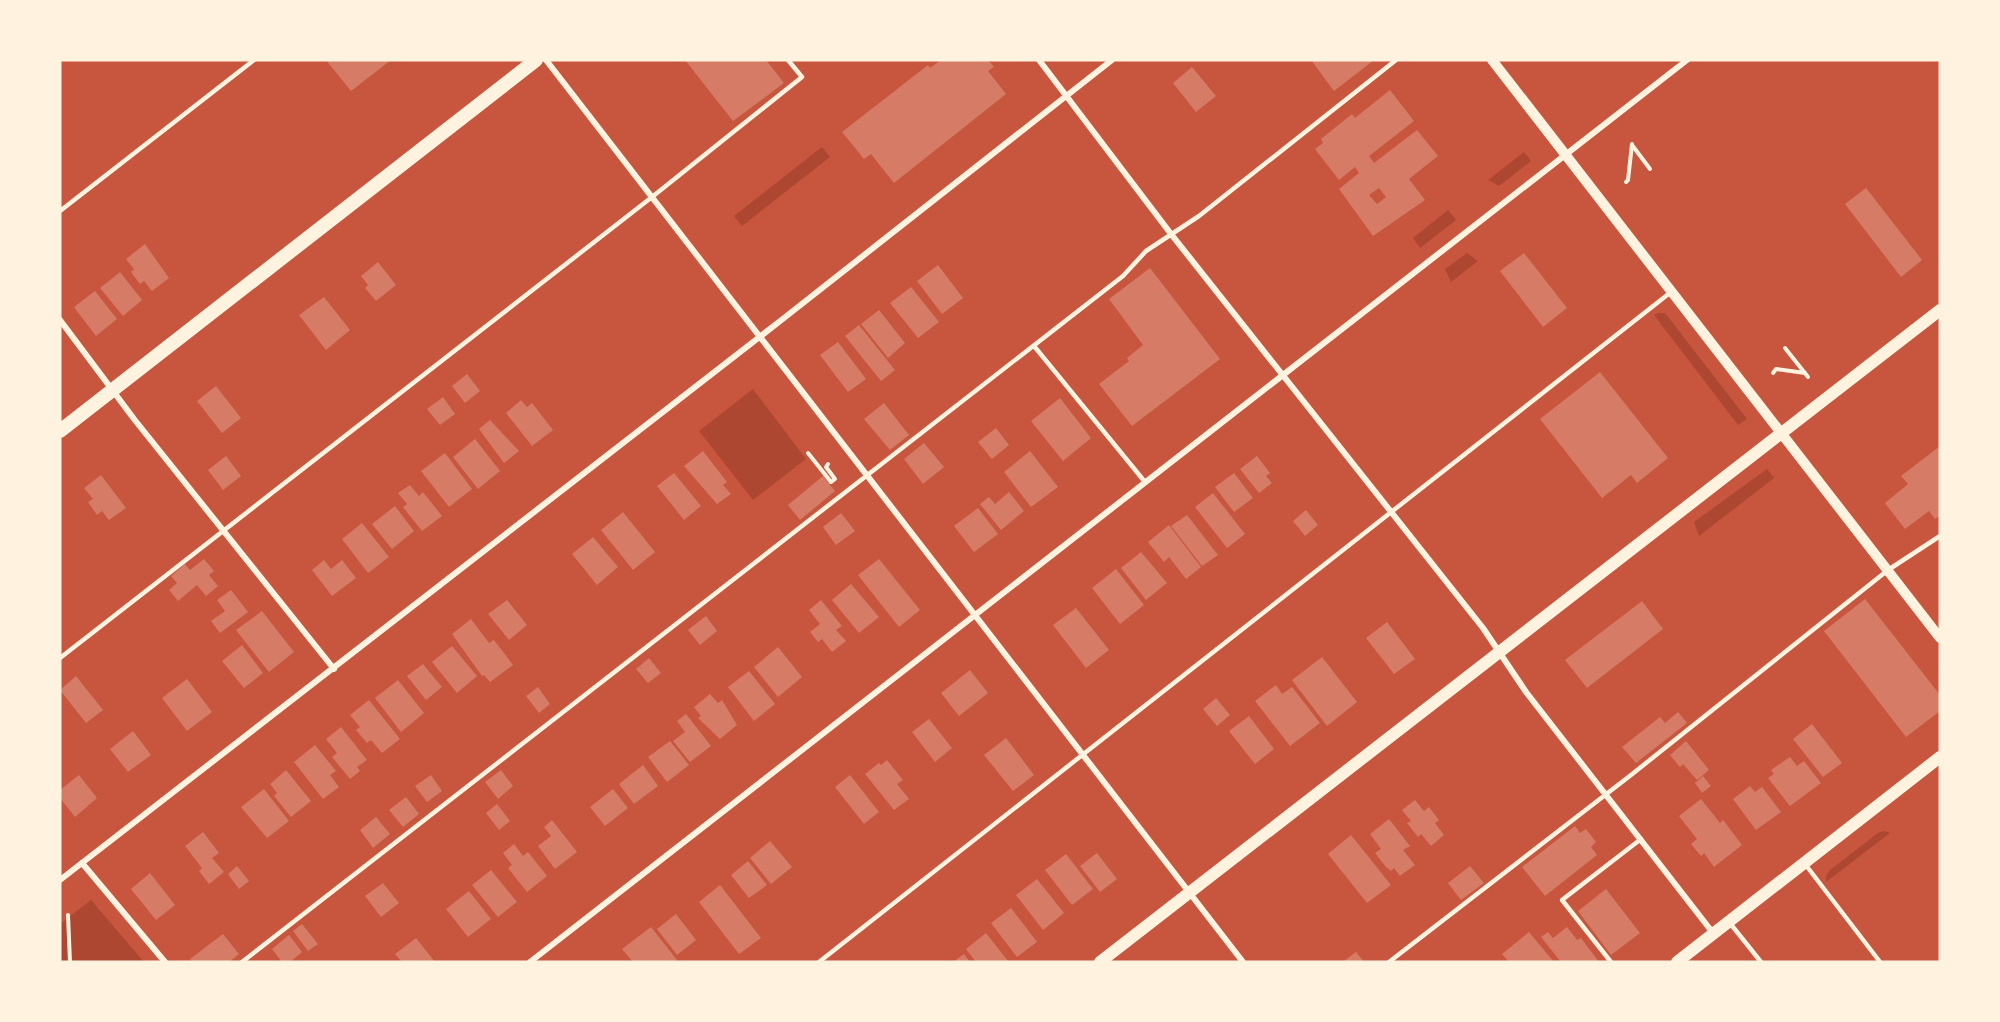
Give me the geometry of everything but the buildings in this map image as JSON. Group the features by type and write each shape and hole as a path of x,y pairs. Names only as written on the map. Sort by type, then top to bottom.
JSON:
{"main road":[{"path":"60,431 536,60"},
{"path":"1100,962 1940,310"},
{"path":"1677,962 1940,757"}],"street":[{"path":"546,60 1243,962"},
{"path":"1040,60 1171,234 1483,628 1498,654 1714,934"},
{"path":"60,880 334,669 1112,60"},
{"path":"1492,60 1940,638"},
{"path":"530,962 1687,60"},
{"path":"60,320 112,390 334,669"},
{"path":"82,863 165,962"}],"lane":[{"path":"60,211 255,60"},
{"path":"60,658 652,197 802,77 788,60"},
{"path":"242,962 1034,346 1123,276 1146,251 1199,216 1396,60"},
{"path":"819,962 1671,292"},
{"path":"1034,346 1145,482"},
{"path":"1389,962 1606,794 1888,570 1940,536"},
{"path":"1611,962 1562,900 1641,839"},
{"path":"1804,863 1880,962"},
{"path":"1729,922 1761,962"}],"path":[{"path":"1626,182 1632,144 1650,169"},
{"path":"1773,373 1776,369 1806,375 1785,348"},
{"path":"808,453 831,482 835,479 826,467 828,464"},
{"path":"68,915 70,962"}],"shaded area":[{"path":"822,147 830,157 742,226 734,216"},
{"path":"1524,152 1531,161 1499,186 1488,180"},
{"path":"1448,210 1456,220 1420,248 1413,238"},
{"path":"1467,253 1478,261 1451,282 1445,269"},
{"path":"1665,313 1747,419 1738,425 1654,315"},
{"path":"753,389 806,459 753,500 699,431"},
{"path":"1767,469 1774,478 1699,536 1694,522"},
{"path":"1884,831 1890,833 1826,882 1826,876 1830,870 1878,833"},
{"path":"91,900 144,962 60,962 60,924"}]}
